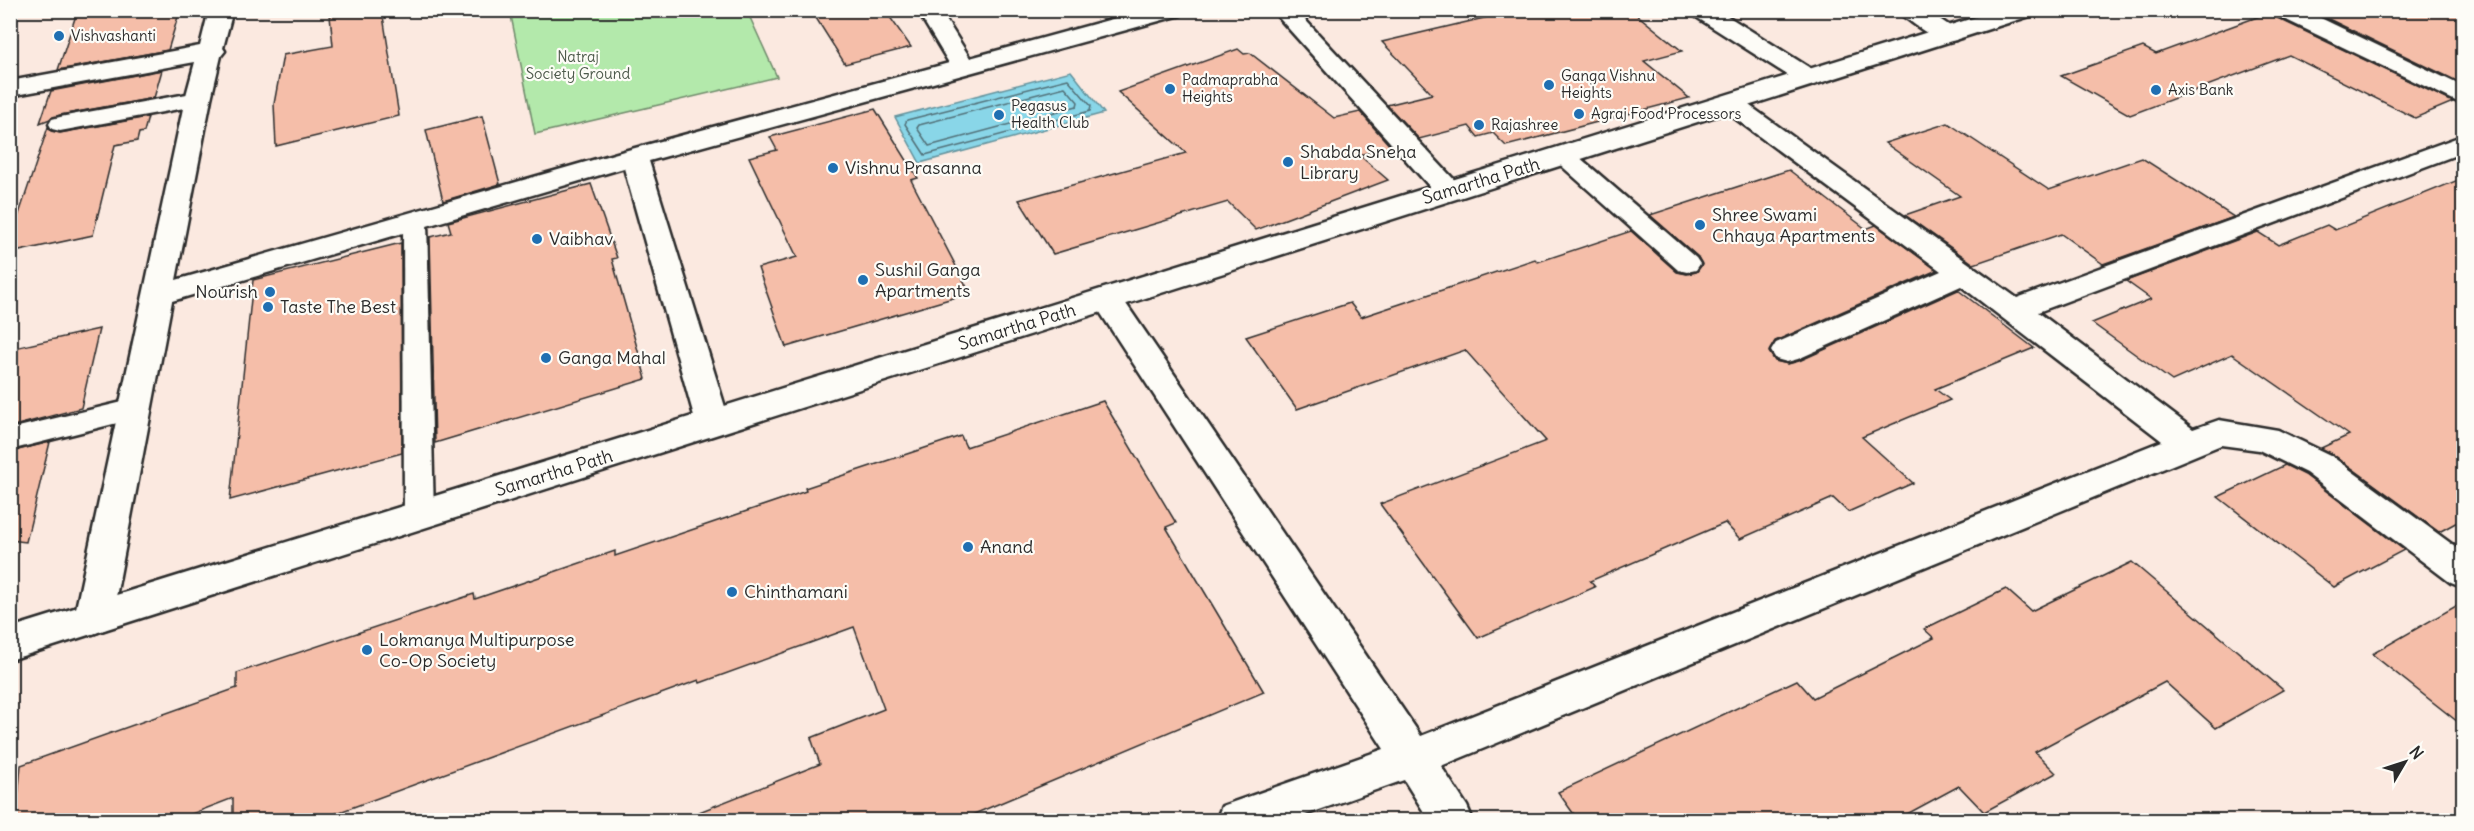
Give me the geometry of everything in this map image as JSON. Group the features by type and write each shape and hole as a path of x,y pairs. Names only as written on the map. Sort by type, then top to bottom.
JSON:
{"street":[{"path":"93,618 198,99 213,51 221,10"},
{"path":"928,10 964,67"},
{"path":"158,295 634,157 1173,10"},
{"path":"1283,10 1449,191"},
{"path":"1701,10 1809,78"},
{"path":"1909,10 1948,34"},
{"name":"Samartha Path","path":"10,644 2025,10"},
{"path":"2284,10 2463,97"},
{"path":"10,89 213,51"},
{"path":"1730,103 2014,310 2189,444"},
{"path":"2014,310 2463,143"},
{"path":"634,157 713,423"},
{"path":"1787,351 1963,273"},
{"path":"1107,299 1452,820"},
{"path":"1237,820 1413,758 2219,432 2266,439 2318,464 2463,573"}],"lane":[{"path":"60,124 198,99"},
{"path":"1563,155 1687,264"},
{"path":"415,221 419,516"},
{"path":"10,440 135,409"}],"green space":[{"name":"Natraj Society Ground","path":"510,11 747,11 777,77 535,134"}],"water":[{"name":"Pegasus Health Club","path":"1071,71 1104,113 920,163 895,117"}],"building":[{"path":"102,10 180,10 168,50 58,70 76,15"},
{"path":"355,10 382,10 399,116 276,146 274,104 283,55 333,46 330,16"},
{"path":"811,10 885,10 911,47 845,64"},
{"name":"Ganga Vishnu Heights","path":"1518,10 1631,10 1682,51 1644,61 1689,98 1506,146 1493,133 1478,137 1469,126 1419,139 1387,105 1432,94 1382,42"},
{"path":"2310,10 2463,10 2463,84"},
{"path":"2271,12 2275,17 2453,102 2415,118 2289,55 2130,115 2061,76 2143,47 2156,54"},
{"path":"1238,49 1244,54 1250,53 1334,118 1360,112 1391,147 1359,155 1388,180 1256,230 1228,202 1053,254 1019,200 1186,153 1118,92"},
{"path":"162,70 154,98 60,115 40,123 51,91"},
{"path":"875,109 918,178 911,180 970,293 786,347 758,268 797,257 749,157 777,150 770,137"},
{"path":"482,116 500,184 443,201 426,130"},
{"path":"148,117 144,132 139,133 137,141 115,145 93,235 10,253 10,241 48,127 51,131 60,133"},
{"path":"1948,123 2049,190 2142,158 2234,217 2103,264 2061,234 1974,264 1905,215 1960,196 1885,143"},
{"path":"1789,170 1866,229 1876,225 1937,270 1775,341 1769,352 1775,361 1788,364 1799,361 1958,290 2034,348 1935,389 1950,400 1862,437 1913,483 1848,512 1833,498 1740,539 1725,523 1590,581 1595,587 1478,638 1380,504 1546,441 1465,350 1297,409 1246,337 1350,303 1361,317 1535,259 1538,262 1631,231 1677,272 1687,274 1696,272 1702,265 1698,257 1650,215"},
{"path":"2463,178 2463,519 2439,532 2321,448 2349,435 2232,354 2172,381 2092,323 2151,299 2126,281 2258,232 2278,245 2327,225 2335,230"},
{"path":"591,184 617,258 612,259 646,379 435,443 430,237 451,232 448,222"},
{"path":"401,243 402,453 230,500 253,280"},
{"path":"99,329 81,408 10,427 10,349"},
{"path":"1103,401 1176,523 1166,527 1264,692 960,820 684,820 684,818 820,764 811,738 884,709 854,627 700,683 699,680 318,820 233,820 233,798 176,820 16,820 21,765 237,688 237,673 474,594 475,599 615,551 615,556 806,491 805,488 961,436 966,447"},
{"path":"50,442 26,542 10,540 10,452"},
{"path":"2285,465 2305,475 2404,550 2334,587 2218,497"},
{"path":"2132,562 2283,690 2216,728 2165,682 2035,752 2056,773 1984,812 1959,786 1896,820 1578,820 1558,792 1797,680 1813,698 1934,638 1924,629 2006,589 2031,611"},
{"path":"2463,602 2463,726 2372,654"}],"place":[{"name":"Vishvashanti","path":"59,36"},
{"name":"Ganga Vishnu Heights","path":"1549,85"},
{"name":"Padmaprabha Heights","path":"1170,89"},
{"name":"Axis Bank","path":"2156,90"},
{"name":"Agraj Food Processors","path":"1579,114"},
{"name":"Pegasus Health Club","path":"999,115"},
{"name":"Rajashree","path":"1479,125"},
{"name":"Shabda Sneha Library","path":"1288,162"},
{"name":"Vishnu Prasanna","path":"833,168"},
{"name":"Shree Swami Chhaya Apartments","path":"1700,225"},
{"name":"Vaibhav","path":"537,239"},
{"name":"Sushil Ganga Apartments","path":"863,280"},
{"name":"Nourish","path":"270,292"},
{"name":"Taste The Best","path":"268,307"},
{"name":"Ganga Mahal","path":"546,358"},
{"name":"Anand","path":"968,547"},
{"name":"Chinthamani","path":"732,592"},
{"name":"Lokmanya Multipurpose Co-Op Society","path":"367,650"}]}
